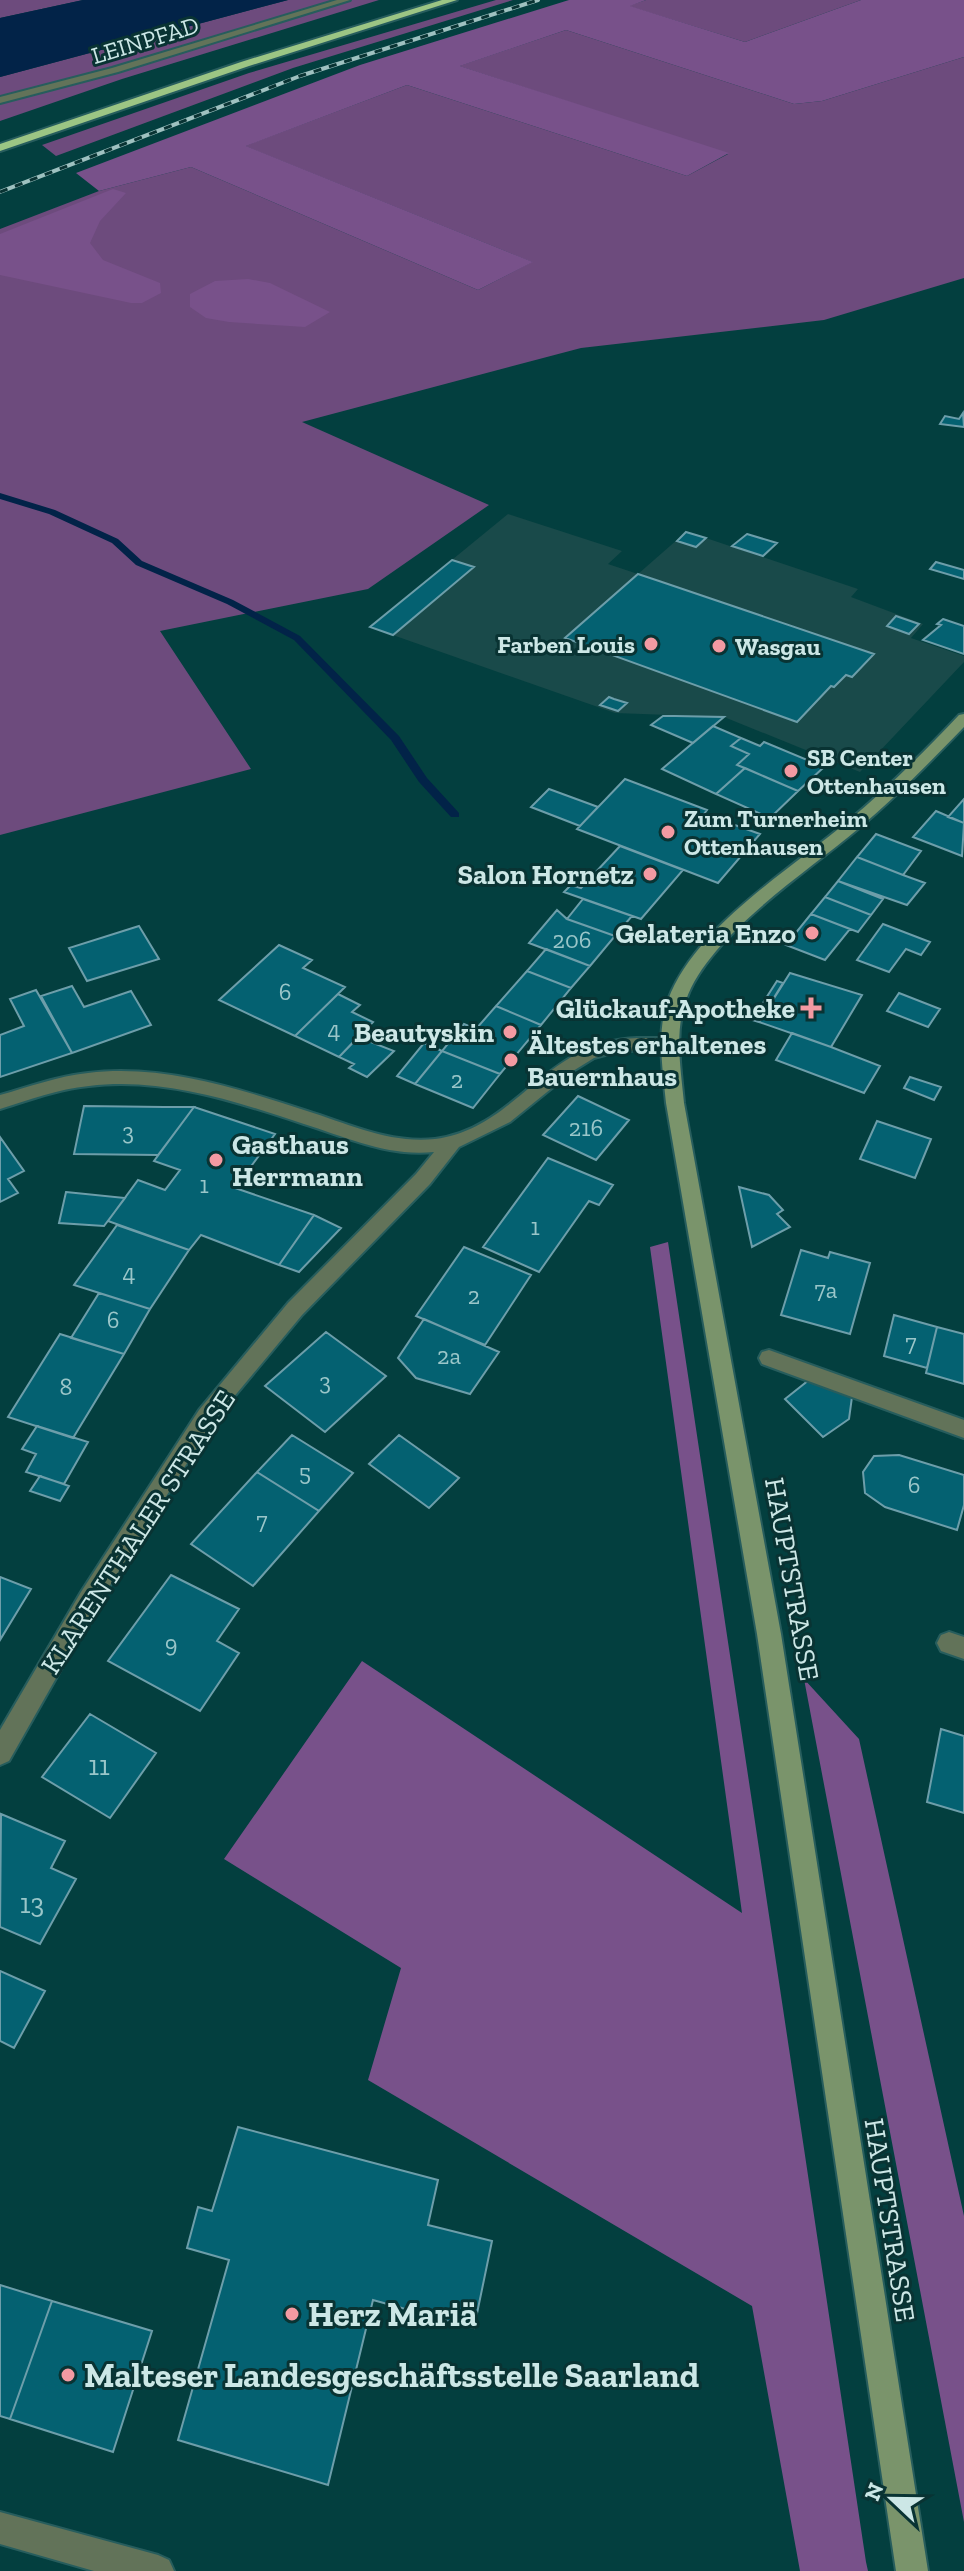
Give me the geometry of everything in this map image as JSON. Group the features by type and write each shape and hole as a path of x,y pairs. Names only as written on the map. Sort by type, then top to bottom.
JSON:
{"highway":[{"path":"0,136 235,55 419,0"},
{"path":"0,148 245,64 452,0"}],"main road":[{"name":"HAUPTSTRASSE","path":"912,2571 769,1634 675,1103 670,1044 672,1019 680,993 707,951 869,811 963,722"}],"street":[{"name":"LEINPFAD","path":"0,100 115,70 346,0"},
{"path":"0,1102 53,1085 100,1078 164,1079 232,1094 381,1141 417,1148 451,1144 491,1127 580,1058 615,1046 670,1044"},
{"name":"KLARENTHALER STRASSE","path":"0,1753 89,1599 206,1416 295,1309 423,1179 451,1144"},
{"path":"769,1358 964,1429"},
{"path":"0,2528 158,2571"}],"shaded area":[{"path":"0,0 83,0 0,18"},
{"path":"83,0 288,0 0,77 0,18"},
{"path":"288,0 379,0 122,79 0,121 0,77"},
{"path":"496,0 513,0 293,68 56,156 42,145 249,73"},
{"path":"569,0 646,0 630,6 745,42 861,0 964,0 964,57 822,101 794,104 566,30 460,66 729,153 687,176 407,85 246,146 533,262 478,290 191,167 99,191 76,173 360,65"},
{"path":"646,0 861,0 745,42 628,6"},
{"path":"566,30 794,104 822,101 964,57 964,278 824,320 581,348 302,422 489,505 368,589 160,631 251,769 0,835 0,229 99,191 191,167 478,290 532,262 245,146 407,85 687,176 728,154 459,66"},
{"path":"113,189 126,193 100,221 90,243 103,260 160,283 161,293 142,303 131,303 0,275 0,234"},
{"path":"248,279 270,283 330,312 305,327 206,318 190,307 190,294 215,281"},
{"path":"508,514 622,551 608,564 638,574 686,532 706,538 858,589 851,597 923,624 911,638 964,656 964,662 860,772 724,717 615,713 370,627"},
{"path":"668,1242 868,2571 800,2571 752,2306 368,2080 401,1968 224,1859 362,1661 742,1913 650,1247"},
{"path":"804,1679 859,1739 964,2216 964,2522"}],"building":[{"path":"963,413 964,427 940,424 945,416 959,419"},
{"path":"686,532 706,538 696,547 677,541"},
{"path":"747,534 777,543 763,556 732,546"},
{"path":"452,560 474,567 393,635 370,627"},
{"path":"936,562 964,570 964,579 930,569"},
{"name":"Wasgau","path":"638,574 874,654 852,677 846,675 834,687 831,686 797,722 565,638"},
{"path":"896,616 919,624 909,634 887,626"},
{"path":"943,619 964,626 964,654 923,640 941,625 937,624"},
{"path":"609,697 627,703 618,711 600,705"},
{"path":"663,716 724,717 693,743 651,725"},
{"path":"713,726 741,738 731,746 749,754 737,765 745,768 716,794 662,769"},
{"path":"741,738 760,746 764,742 824,767 798,791 737,765 749,754 731,746"},
{"path":"745,768 798,791 770,818 716,794"},
{"name":"Zum Turnerheim Ottenhausen","path":"625,779 707,810 704,814 760,834 718,883 577,829"},
{"path":"549,789 598,807 580,826 531,807"},
{"path":"964,799 964,823 948,817"},
{"path":"936,811 964,823 962,856 913,837"},
{"path":"876,834 921,851 903,875 857,857"},
{"path":"620,846 683,870 641,919 564,892 571,885 581,888"},
{"path":"857,857 925,883 907,905 838,881"},
{"path":"838,881 883,899 871,915 825,897"},
{"path":"825,897 871,915 858,932 811,914"},
{"path":"583,899 632,916 615,936 567,919"},
{"path":"557,910 567,919 615,936 590,966 529,943"},
{"path":"811,914 850,929 825,960 786,945"},
{"path":"883,924 930,942 921,955 906,949 889,972 857,960"},
{"path":"139,926 159,959 87,981 69,948"},
{"path":"279,945 312,960 303,968 345,987 295,1036 219,1000"},
{"path":"546,949 590,966 571,988 527,971"},
{"path":"527,971 571,988 541,1025 496,1006"},
{"name":"Glückauf-Apotheke","path":"790,973 862,995 831,1047 759,1022"},
{"path":"777,981 783,983 759,1022 752,1020"},
{"path":"72,986 84,1007 131,991 151,1025 72,1053 41,996"},
{"path":"36,990 72,1053 0,1077 0,1035 24,1026 10,999"},
{"path":"899,993 940,1009 928,1027 887,1011"},
{"path":"338,994 360,1005 352,1012 373,1022 339,1057 295,1036"},
{"path":"496,1006 541,1025 500,1074 442,1051 464,1024 476,1029"},
{"path":"792,1033 880,1066 864,1093 776,1060"},
{"path":"358,1037 394,1051 367,1077 349,1068 354,1064 339,1057"},
{"path":"424,1043 442,1051 415,1084 397,1076"},
{"path":"442,1051 500,1074 473,1108 415,1084"},
{"path":"910,1077 941,1087 934,1100 904,1088"},
{"path":"578,1096 629,1120 596,1160 543,1135"},
{"path":"84,1106 194,1107 158,1155 74,1154"},
{"path":"194,1107 275,1134 235,1188 314,1215 279,1265 201,1235 189,1250 108,1221 138,1180 165,1190 180,1170 154,1161"},
{"path":"877,1121 931,1139 915,1178 860,1159"},
{"path":"0,1137 24,1171 8,1179 18,1193 0,1202"},
{"path":"548,1158 613,1185 599,1205 589,1201 539,1272 483,1247"},
{"path":"739,1187 769,1195 783,1210 777,1214 790,1227 752,1247"},
{"path":"66,1192 125,1198 104,1226 59,1223"},
{"path":"314,1215 341,1228 299,1272 279,1265"},
{"path":"117,1225 189,1250 150,1309 74,1285"},
{"path":"464,1247 531,1275 485,1345 416,1316"},
{"path":"801,1250 828,1258 830,1252 870,1263 850,1334 781,1315"},
{"path":"99,1293 150,1309 124,1354 71,1338"},
{"path":"894,1315 937,1327 927,1368 884,1356"},
{"path":"424,1319 499,1352 470,1394 416,1378 398,1358"},
{"path":"937,1327 964,1334 964,1384 926,1373"},
{"path":"326,1332 386,1376 325,1432 265,1386"},
{"path":"60,1334 124,1354 73,1438 8,1417"},
{"path":"809,1380 852,1397 849,1419 823,1437 785,1399"},
{"path":"37,1426 88,1442 64,1484 26,1472 36,1454 22,1449"},
{"path":"292,1435 353,1473 319,1511 257,1472"},
{"path":"399,1435 459,1478 429,1508 369,1464"},
{"path":"899,1455 964,1475 964,1505 957,1530 885,1507 865,1493 863,1472 874,1456"},
{"path":"257,1472 319,1511 253,1586 191,1544"},
{"path":"40,1476 69,1486 60,1501 30,1491"},
{"path":"171,1575 239,1609 217,1641 239,1653 200,1711 108,1661"},
{"path":"0,1577 31,1589 0,1640"},
{"path":"90,1714 156,1753 110,1818 42,1777"},
{"path":"941,1729 964,1736 964,1813 927,1802"},
{"path":"1,1814 65,1841 51,1868 76,1879 40,1944 0,1927"},
{"path":"0,1971 45,1991 14,2048 0,2041"},
{"name":"Herz Mariä","path":"238,2127 438,2180 428,2225 492,2241 474,2328 373,2300 328,2485 178,2440 229,2260 187,2248 198,2207 212,2211"},
{"path":"0,2285 52,2301 10,2419 0,2416"},
{"path":"52,2301 152,2331 113,2452 10,2419"}],"waterway":[{"path":"0,496 52,512 115,541 139,563 230,602 297,638 395,738 423,780 455,815"}],"railway":[{"path":"0,192 300,76 538,0"}],"place":[{"name":"Farben Louis","path":"651,644"},
{"name":"Wasgau","path":"719,646"},
{"name":"SB Center Ottenhausen","path":"791,771"},
{"name":"Zum Turnerheim Ottenhausen","path":"668,832"},
{"name":"Salon Hornetz","path":"650,874"},
{"name":"Gelateria Enzo","path":"812,933"},
{"name":"Glückauf-Apotheke","path":"811,1008"},
{"name":"Beautyskin","path":"510,1032"},
{"name":"Ältestes erhaltenes Bauernhaus","path":"511,1060"},
{"name":"Gasthaus Herrmann","path":"216,1160"},
{"name":"Herz Mariä","path":"292,2314"},
{"name":"Malteser Landesgeschäftsstelle Saarland","path":"68,2375"}]}
